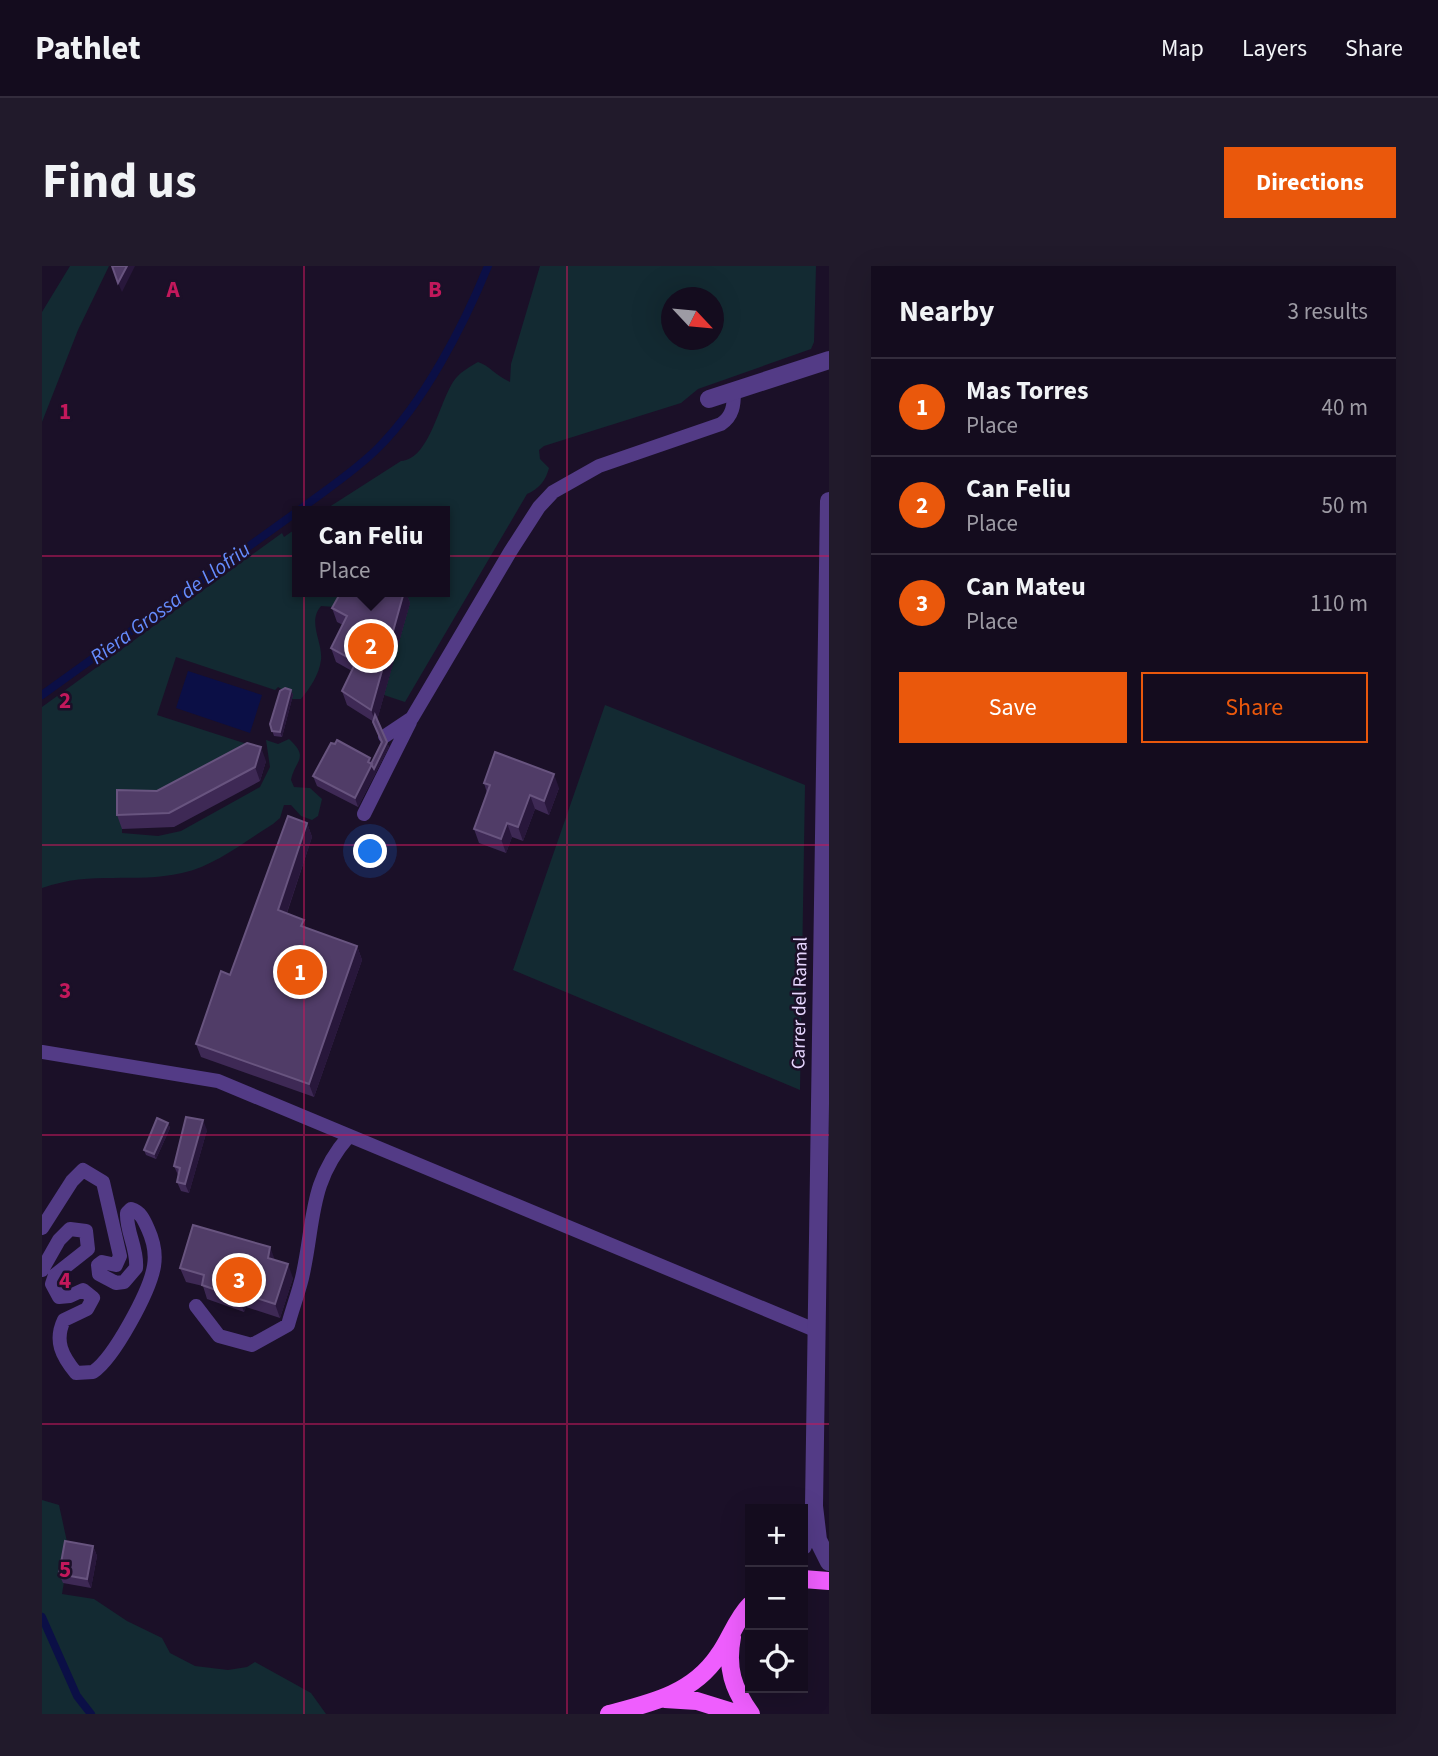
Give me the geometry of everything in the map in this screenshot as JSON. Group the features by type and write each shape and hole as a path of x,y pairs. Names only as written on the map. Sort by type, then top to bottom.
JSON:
{"main road":[{"path":"808,1579 829,1581"},
{"path":"610,1714 665,1699 686,1688 717,1658 745,1613"},
{"path":"734,1630 729,1652 730,1674 737,1695 751,1714"},
{"path":"665,1699 697,1701 739,1714"}],"street":[{"path":"709,399 829,360"},
{"name":"Carrer del Ramal","path":"829,501 814,1507 818,1540 829,1562"},
{"name":"Carrer del Ramal","path":"808,1528 814,1507"}],"lane":[{"path":"364,814 412,718 539,506 553,492 599,466 720,424 730,415 734,405 734,391"},
{"path":"386,736 412,718"},
{"path":"42,1052 218,1082 815,1330"},
{"path":"196,1306 219,1336 252,1345 288,1325 302,1278 311,1215 318,1193 329,1159 349,1136"},
{"path":"42,1228 72,1181 83,1170 97,1177 106,1189 120,1256 116,1265 102,1262 98,1265 99,1274 116,1283 124,1282 136,1268 135,1249 127,1222 127,1213 131,1209 143,1217 151,1236 155,1258 150,1280 114,1353 93,1372 76,1373 62,1354 58,1339 64,1320 87,1309 93,1297 83,1290 70,1296 59,1297 52,1284 55,1275 88,1249 86,1231 70,1229 59,1240 42,1270"}],"shaded area":[{"path":"70,266 109,266 78,330 42,422 42,312"},
{"path":"540,266 816,266 814,342 811,349 698,389 681,403 544,446 539,450 540,459 549,468 546,476 538,487 527,494 405,702 384,695 410,603 396,597 450,597 450,506 331,506 420,450 450,388 464,371 478,362 510,382 511,364"},
{"path":"292,531 292,597 353,597 335,607 321,606 317,612 315,625 321,660 314,681 301,699 292,699 292,695 278,687 275,690 176,657 157,715 247,744 240,763 122,804 122,833 158,836 181,831 260,787 270,767 266,740 278,744 289,739 295,745 300,755 291,780 294,787 310,788 322,799 318,816 312,820 301,816 291,805 284,805 280,818 273,824 218,859 194,870 164,876 79,880 42,888 42,707 282,533 284,537"},
{"path":"188,671 262,695 250,733 176,708"},
{"path":"605,705 805,785 800,1090 513,970"},
{"path":"42,1500 59,1505 69,1551 62,1594 94,1599 127,1621 162,1638 170,1653 195,1666 228,1670 247,1667 255,1662 311,1693 326,1714 42,1714"}],"building":[{"path":"112,266 127,266 118,283"},
{"path":"338,597 403,597 371,710 342,691 356,662 331,648 347,616 332,608"},
{"path":"285,688 291,690 280,732 272,731 270,724 280,691"},
{"path":"375,715 387,742 374,769 371,764 382,742 373,722"},
{"path":"337,740 370,758 368,762 372,764 355,798 313,776 331,743 335,744"},
{"path":"247,743 261,747 255,767 169,813 117,815 117,790 157,791"},
{"path":"495,752 554,774 544,801 530,795 518,827 507,823 501,839 474,829 490,785 484,783"},
{"path":"288,816 307,823 278,910 304,920 301,926 357,946 309,1084 196,1044 221,971 230,975"},
{"path":"186,1117 203,1120 185,1184 177,1182 180,1168 174,1166"},
{"path":"157,1118 168,1123 154,1154 144,1150"},
{"path":"193,1225 270,1247 268,1258 288,1264 275,1304 241,1293 239,1298 202,1285 204,1275 180,1268"},
{"path":"65,1541 93,1546 87,1579 59,1574"}],"waterway":[{"name":"Riera Grossa de Llofriu","path":"305,506 369,457 411,409 441,363 488,266"},
{"name":"Riera Grossa de Llofriu","path":"42,695 292,515"},
{"name":"Riera Grossa de Llofriu","path":"42,1617 77,1696 91,1714"}],"place":[{"name":"Can Feliu","path":"371,646"},
{"name":"Mas Torres","path":"300,972"},
{"name":"Can Mateu","path":"239,1280"}]}
